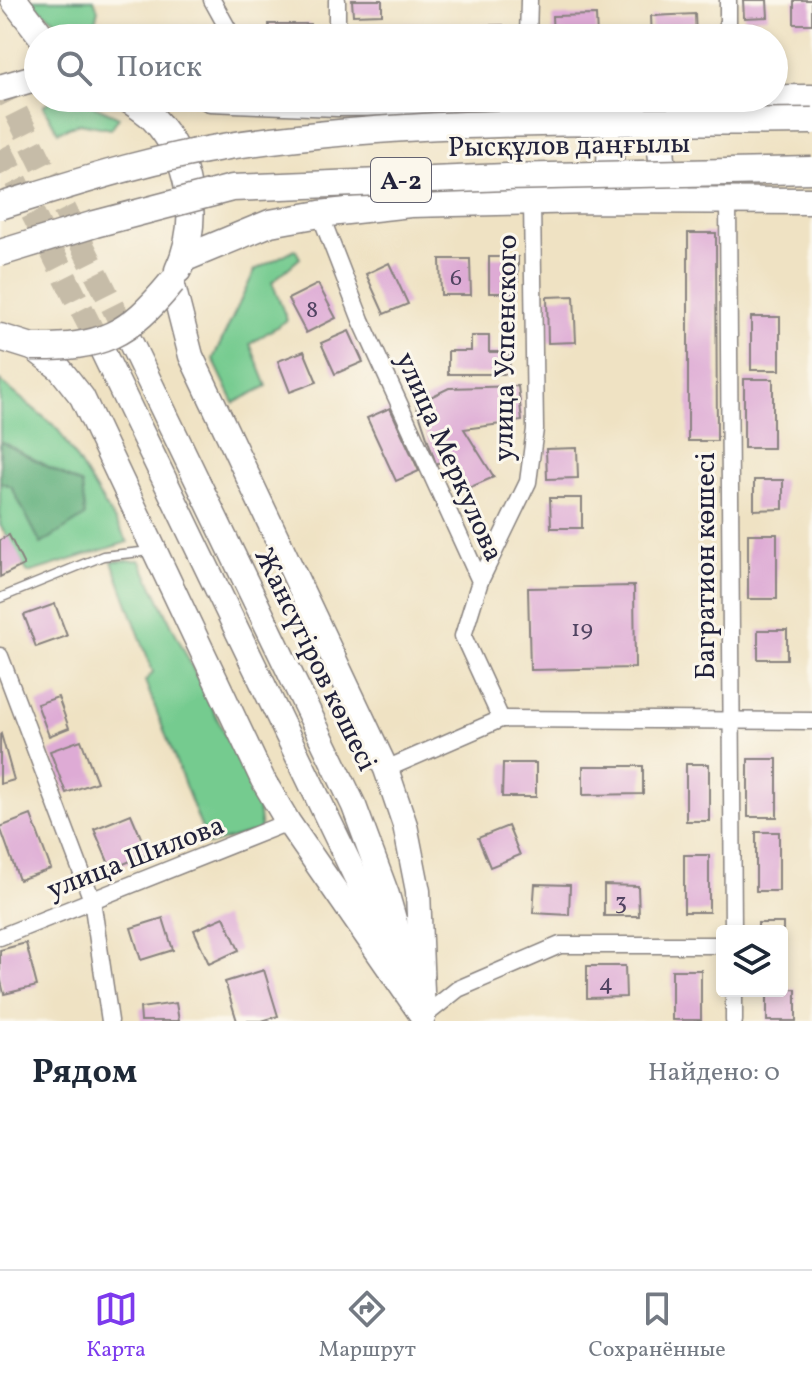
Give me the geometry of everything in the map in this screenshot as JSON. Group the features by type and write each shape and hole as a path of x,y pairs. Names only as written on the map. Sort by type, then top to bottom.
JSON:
{"main road":[{"path":"14,0 32,24"},
{"path":"0,88 24,81"},
{"path":"788,98 812,98"},
{"path":"0,337 32,347 73,348 112,336 146,314 178,271 191,221 188,183 174,147 145,112"},
{"path":"589,200 602,188 609,167 610,149 597,112"},
{"path":"671,112 663,130 661,156 667,178 676,190 691,199"},
{"name":"Рысқұлов даңғылы","path":"0,206 99,175 228,146 357,132 505,124 812,121"},
{"name":"Рысқұлов даңғылы","path":"0,253 232,188 506,177 812,170"},
{"path":"178,271 270,223 410,204 691,199 812,201"},
{"path":"178,271 191,356 386,769 405,825 418,891 423,1019"},
{"name":"Жансүгіров көшесі","path":"128,337 354,806 387,895 423,1019"},
{"path":"32,347 60,369 82,397 263,780 288,822 423,1019"},
{"path":"102,350 423,1019"}],"street":[{"path":"212,0 225,24"},
{"path":"337,0 337,24"},
{"path":"528,24 529,0"},
{"path":"728,0 728,24"},
{"name":"улица Успенского","path":"480,581 528,482 535,429 532,201"},
{"name":"Багратион көшесі","path":"728,201 733,925"},
{"name":"улица Меркулова","path":"320,214 361,320 480,581 463,636 501,719"},
{"path":"0,656 92,900 110,1021"},
{"path":"386,769 501,719 812,721"},
{"name":"улица Шилова","path":"0,937 288,822"},
{"path":"423,1019 458,989 560,945 716,945"},
{"path":"734,997 734,1021"}],"lane":[{"path":"0,598 103,556 155,550"}],"green space":[{"path":"29,0 94,0 98,10 94,24 60,24"},
{"path":"46,112 108,112 119,117 111,129 79,123 58,132"},
{"path":"295,249 300,258 272,282 287,320 250,344 267,386 234,403 213,359 255,270"},
{"path":"0,381 57,428 128,542 28,573 0,525"},
{"path":"0,441 82,485 85,516 41,544 11,486 0,482"},
{"path":"140,560 257,800 261,830 208,845 145,681 153,672 112,561"}],"building":[{"path":"352,0 382,0 382,14 353,15"},
{"path":"743,0 767,0 768,17 744,18"},
{"path":"794,0 812,0 812,24 794,24"},
{"path":"695,14 695,24 651,24 651,16"},
{"path":"596,15 596,24 552,24 552,16"},
{"path":"688,233 716,233 717,441 688,441"},
{"path":"489,257 518,257 518,293 489,293"},
{"path":"440,259 470,259 471,295 441,295"},
{"path":"389,263 408,304 384,314 366,274"},
{"path":"318,284 336,318 306,333 288,299"},
{"path":"574,296 576,342 548,343 547,297"},
{"path":"751,317 780,317 780,370 751,370"},
{"path":"349,331 363,362 335,374 321,343"},
{"path":"471,336 489,336 489,352 509,352 510,374 448,374 448,351 471,351"},
{"path":"304,351 317,382 290,392 278,361"},
{"path":"744,379 773,379 773,448 744,448"},
{"path":"518,386 522,421 464,429 494,477 457,493 443,460 436,464 416,404 449,388"},
{"path":"390,408 419,471 396,481 367,418"},
{"path":"577,448 578,478 547,479 546,449"},
{"path":"754,480 783,480 783,509 754,510"},
{"path":"550,498 582,498 582,528 551,528"},
{"path":"748,534 777,534 777,599 748,599"},
{"path":"9,535 24,565 0,577 0,540"},
{"path":"634,586 635,668 530,670 528,588"},
{"path":"55,604 67,636 36,647 24,615"},
{"path":"758,630 787,630 787,659 758,659"},
{"path":"58,697 69,728 49,736 37,704"},
{"path":"0,735 14,780 0,784"},
{"path":"81,740 97,782 66,793 50,751"},
{"path":"748,759 777,759 777,817 748,817"},
{"path":"503,763 536,763 536,797 502,797"},
{"path":"686,764 709,764 709,821 686,821"},
{"path":"583,766 643,766 643,794 583,795"},
{"path":"131,814 148,854 111,869 94,829"},
{"path":"31,815 51,869 19,880 0,827"},
{"path":"508,826 520,855 490,867 478,838"},
{"path":"756,832 779,832 779,891 756,891"},
{"path":"684,855 709,855 709,912 684,912"},
{"path":"535,884 570,885 569,915 533,913"},
{"path":"604,885 638,886 639,916 604,916"},
{"path":"224,917 239,950 209,964 194,930"},
{"path":"163,918 173,950 141,960 131,928"},
{"path":"758,923 783,923 783,925"},
{"path":"26,943 37,986 4,994 0,977 0,950"},
{"path":"587,966 625,966 626,997 587,998"},
{"path":"264,970 278,1016 262,1021 237,1021 225,982"},
{"path":"672,970 701,970 701,1020 672,1020"},
{"path":"796,989 796,1021 767,1021 767,997 788,997 788,990"},
{"path":"176,1003 179,1021 141,1021 140,1008"}],"tunnel":[{"path":"0,80 128,337"},
{"path":"0,149 102,350"}]}
